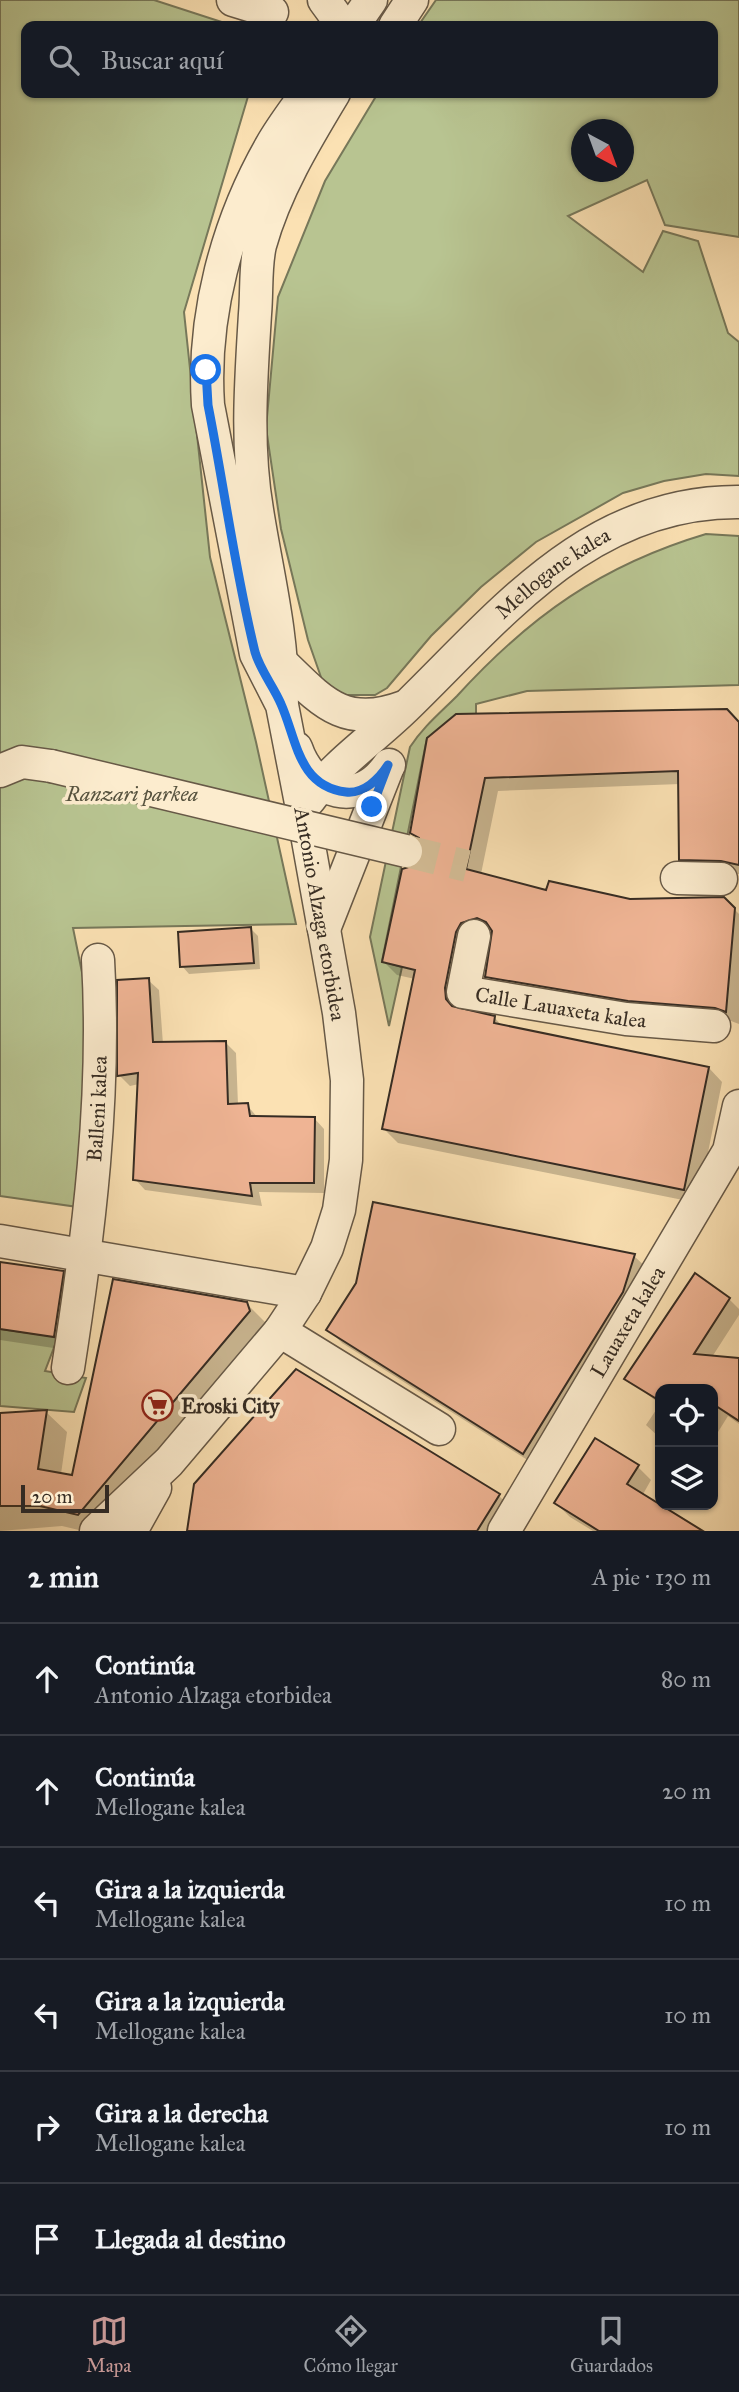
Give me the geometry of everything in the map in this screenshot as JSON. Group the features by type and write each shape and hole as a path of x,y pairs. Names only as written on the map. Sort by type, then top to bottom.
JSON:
{"street":[{"path":"233,0 274,13"},
{"path":"324,0 339,21"},
{"path":"356,21 371,0"},
{"path":"380,21 394,0"},
{"path":"398,21 412,0"},
{"path":"266,156 274,127 277,98"},
{"name":"Antonio Alzaga etorbidea","path":"96,1531 169,1462 280,1331 305,1293 327,1248 339,1210 346,1160 347,1080 339,1013 282,705 256,654 208,405 206,370 216,290 239,210 266,156 304,98"},
{"path":"321,784 312,779 299,758 282,705 283,664 250,457 250,403 260,247 295,157 331,98"},
{"path":"255,324 283,224 318,147 348,98"},
{"name":"Mellogane kalea","path":"304,822 309,813 309,800 321,784 408,705 462,647 520,592 566,558 616,531 654,516 695,506 737,503"},
{"name":"Mellogane kalea","path":"283,664 318,699 335,709 360,716 381,715 408,705"},
{"name":"Mellogane kalea","path":"324,930 388,765 408,705"},
{"path":"0,771 22,762 51,766 406,851"},
{"name":"Mellogane kalea","path":"321,784 332,790 352,793 370,786 388,765"},
{"name":"Calle Lauaxeta kalea","path":"449,996 471,924 463,992 681,1027 715,1026"},
{"name":"Balleni kalea","path":"68,1368 71,1295 86,1256 102,1024 98,960"},
{"name":"Lauaxeta kalea","path":"504,1531 729,1151 739,1105"},
{"path":"0,1241 305,1293"},
{"path":"280,1331 439,1429"},
{"name":"Antonio Alzaga etorbidea","path":"131,1531 169,1462"}],"green space":[{"name":"Ranzari parkea","path":"0,0 154,0 219,21 21,21 21,98 248,98 184,312 210,557 256,742 296,924 73,928 95,1037 78,1207 0,1196"},
{"path":"436,0 739,0 739,237 665,225 647,180 568,216 643,272 663,231 698,241 728,333 739,342 739,476 706,474 664,481 623,493 536,542 481,587 431,636 387,688 375,695 341,695 322,680 308,640 281,529 266,428 278,297 325,181 375,98 718,98 718,21 421,21"},
{"path":"706,534 739,536 739,685 527,691 476,704 476,714 427,738 382,961 402,967 389,1026 370,937 410,747 484,667 540,618 601,578 633,561"},
{"path":"0,1329 58,1337 45,1371 86,1378 74,1412 0,1406"}],"building":[{"path":"727,709 739,722 739,865 721,861 679,860 678,771 485,778 466,869 546,890 549,881 630,899 724,897 735,908 726,1012 715,1008 628,1001 485,977 492,931 486,922 477,918 461,923 456,932 445,988 446,999 452,1006 495,1016 494,1023 709,1067 684,1190 382,1129 415,970 382,962 402,869 419,864 424,855 419,838 410,833 427,738 456,714"},
{"path":"251,927 254,963 180,967 178,932"},
{"path":"149,978 153,1042 226,1041 228,1104 248,1103 250,1116 315,1117 314,1183 250,1183 252,1196 133,1180 138,1073 117,1076 117,980"},
{"path":"373,1202 635,1254 623,1292 523,1454 326,1330 356,1283"},
{"path":"0,1262 64,1271 54,1337 0,1329"},
{"path":"695,1273 730,1298 694,1354 739,1358 739,1421 718,1407 718,1384 655,1384 655,1398 624,1379"},
{"path":"113,1279 247,1302 250,1311 78,1515 40,1506 0,1506 0,1413 47,1410 38,1469 72,1475"},
{"path":"296,1369 500,1494 477,1531 187,1531 194,1484"},
{"path":"595,1438 639,1465 627,1484 655,1501 655,1510 669,1510 703,1531 599,1531 554,1503"}],"tunnel":[{"path":"406,851 467,866"}],"place":[{"name":"Eroski City","path":"158,1406"}],"route":[{"path":"206,370 208,405 256,654 282,705 299,758 312,779 332,790 352,793 370,786 388,765 372,807"}]}
